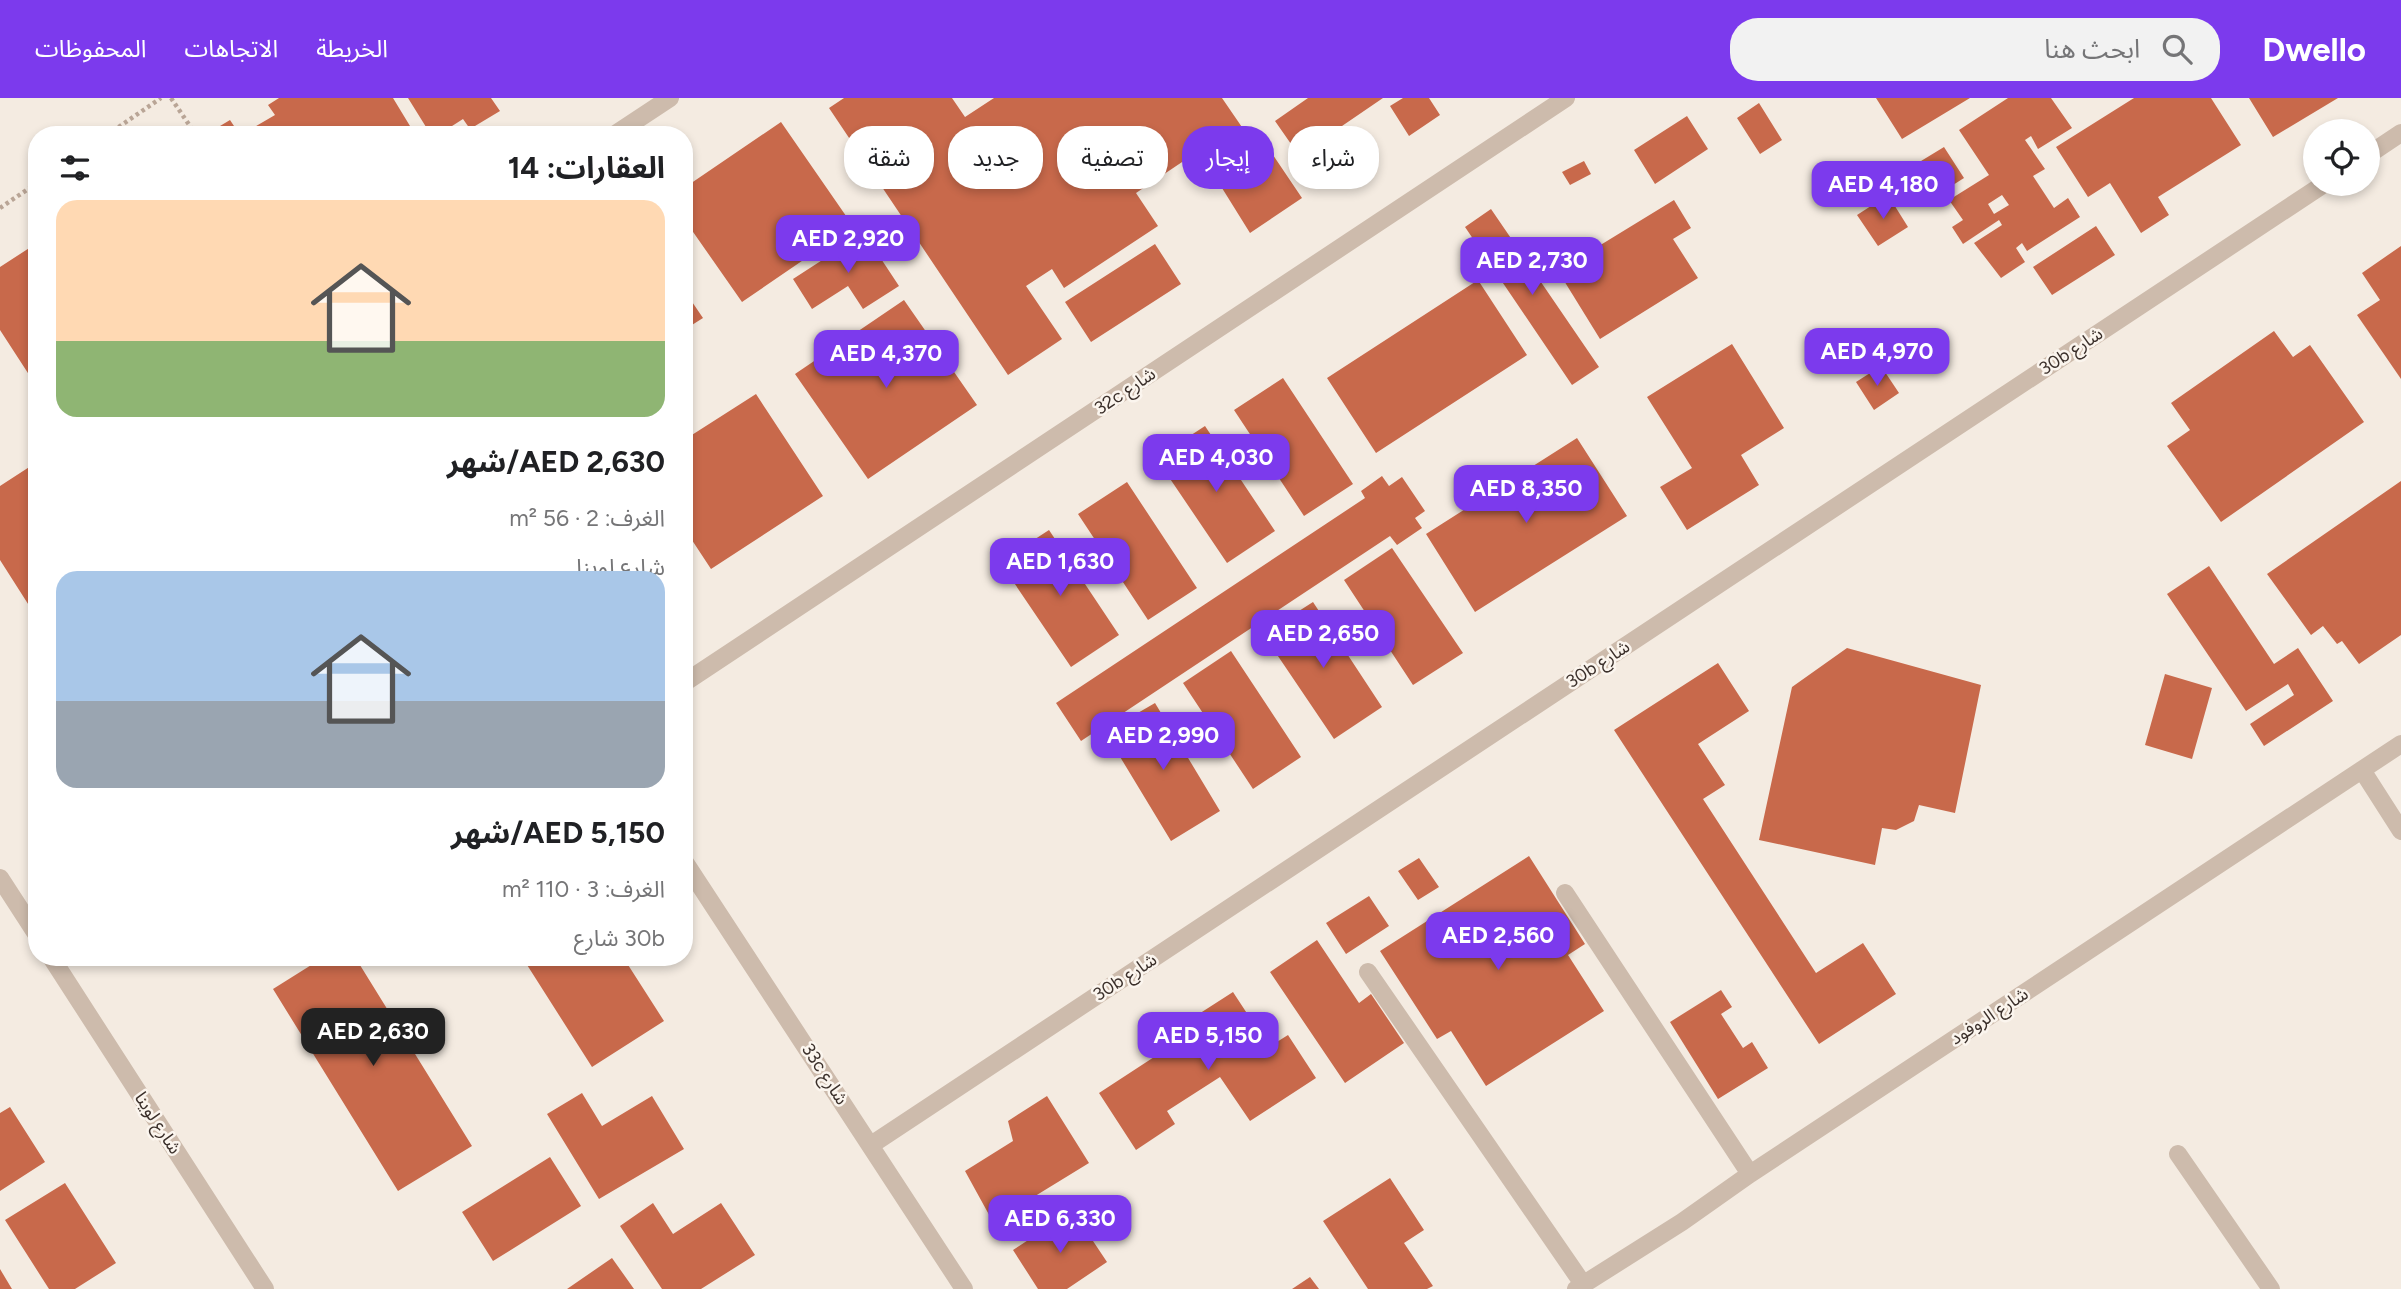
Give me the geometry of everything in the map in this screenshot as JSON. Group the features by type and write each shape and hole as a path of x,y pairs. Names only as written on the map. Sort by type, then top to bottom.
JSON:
{"street":[{"path":"628,126 670,98"},
{"name":"32c شارع","path":"693,677 1566,98"},
{"path":"2380,147 2401,133"},
{"name":"30b شارع","path":"871,1144 2306,196"},
{"name":"شارع الروفود","path":"1580,1287 2401,744"},
{"path":"2362,770 2401,831"},
{"name":"33c شارع","path":"693,875 964,1289"},
{"path":"0,878 28,921"},
{"path":"1564,893 1750,1174"},
{"name":"شارع لوينا","path":"57,966 265,1289"},
{"path":"1368,972 1580,1287"},
{"path":"2178,1154 2271,1289"}],"path":[{"path":"120,126 162,98"},
{"path":"171,98 190,126"},
{"path":"0,208 28,189"}],"building":[{"path":"279,98 393,98 410,126 256,126 275,115 268,105"},
{"path":"408,98 491,98 500,111 475,126 468,126 463,119 452,126 425,126"},
{"path":"844,98 952,98 965,117 994,98 1222,98 1241,126 1182,126 1182,162 1168,171 1168,126 1057,126 1057,189 1142,189 1136,193 1158,226 1064,288 1052,269 1026,286 1062,339 1008,375 883,189 934,189 934,126 844,126 844,130 829,108"},
{"path":"1308,98 1383,98 1342,126 1288,126 1288,140 1275,121"},
{"path":"1403,98 1429,98 1440,115 1409,136 1390,106"},
{"path":"1876,98 1970,98 1902,139"},
{"path":"2008,98 2051,98 2072,128 2038,149 2031,136 2025,140 2045,169 2033,176 2054,208 2068,198 2080,217 2027,251 2022,243 2016,248 2025,262 2001,278 1974,243 2002,225 1999,220 1963,244 1952,227 1963,220 1949,200 1989,175 1959,130","holes":["2002,195 2009,205 1994,214 1988,204"]},
{"path":"2134,98 2211,98 2241,145 2158,197 2169,215 2141,233 2110,183 2088,197 2056,147"},
{"path":"2249,98 2338,98 2303,119 2273,137"},
{"path":"1759,103 1782,140 1760,154 1737,118"},
{"path":"1687,116 1708,149 1655,184 1634,150"},
{"path":"230,120 234,126 220,126"},
{"path":"781,122 853,226 742,302 693,232 693,182"},
{"path":"1944,147 1964,178 1923,204 1903,172"},
{"path":"1274,156 1288,177 1288,189 1296,189 1302,198 1250,233 1223,189 1274,189"},
{"path":"1584,161 1591,174 1570,185 1562,172"},
{"path":"1888,195 1908,227 1878,246 1857,215"},
{"path":"1674,200 1691,228 1673,239 1698,278 1600,339 1558,271"},
{"path":"1491,209 1599,367 1572,385 1465,227"},
{"path":"2096,226 2115,255 2052,295 2033,267"},
{"path":"864,233 899,286 863,309 848,286 812,309 793,279"},
{"path":"1155,244 1181,284 1091,342 1065,302"},
{"path":"2401,246 2401,379 2357,315 2380,300 2362,273"},
{"path":"28,249 28,373 0,330 0,267"},
{"path":"1478,280 1527,355 1376,453 1327,378"},
{"path":"904,300 977,405 868,479 795,374"},
{"path":"693,303 703,318 693,324"},
{"path":"2274,331 2293,357 2310,345 2364,422 2221,522 2167,446 2190,430 2171,403"},
{"path":"1732,344 1784,428 1741,455 1759,485 1687,530 1660,487 1692,468 1647,397"},
{"path":"1881,366 1899,393 1874,410 1856,382"},
{"path":"1283,378 1353,484 1304,516 1234,410"},
{"path":"756,394 823,496 711,569 693,542 693,434"},
{"path":"1205,426 1275,531 1227,563 1156,458"},
{"path":"1577,438 1627,516 1475,612 1426,534"},
{"path":"28,468 28,604 0,560 0,486"},
{"path":"1382,476 1389,486 1402,477 1425,511 1415,518 1422,528 1397,545 1390,536 1081,741 1056,703 1365,498 1361,491"},
{"path":"2401,481 2401,635 2359,664 2342,641 2337,644 2323,626 2311,635 2267,574"},
{"path":"1127,482 1197,588 1148,620 1078,514"},
{"path":"1049,530 1119,635 1071,667 1000,562"},
{"path":"1392,548 1463,653 1413,685 1344,580"},
{"path":"2209,566 2274,664 2298,648 2333,701 2264,746 2250,724 2294,695 2288,684 2246,711 2167,594"},
{"path":"1313,602 1382,707 1334,739 1263,634"},
{"path":"1847,648 1981,685 1955,813 1919,805 1914,821 1896,830 1882,828 1875,865 1759,840 1792,687"},
{"path":"1231,651 1301,757 1253,789 1183,683"},
{"path":"1718,663 1749,711 1698,744 1725,785 1703,799 1816,973 1863,943 1896,994 1819,1044 1614,730"},
{"path":"2165,674 2212,688 2192,759 2145,745"},
{"path":"1155,703 1220,811 1171,841 1105,732"},
{"path":"1529,856 1585,944 1568,955 1604,1011 1486,1086 1451,1031 1437,1039 1380,951"},
{"path":"1419,858 1439,887 1418,900 1398,871"},
{"path":"1369,896 1389,926 1346,954 1326,923"},
{"path":"1317,940 1359,1003 1371,994 1404,1043 1345,1083 1270,972"},
{"path":"310,966 361,966 472,1146 398,1191 273,989"},
{"path":"528,966 629,966 664,1021 592,1067"},
{"path":"1721,990 1732,1007 1721,1014 1743,1048 1752,1042 1768,1068 1718,1099 1670,1022"},
{"path":"1233,992 1269,1047 1288,1035 1316,1078 1250,1121 1220,1077 1167,1111 1175,1124 1136,1150 1099,1093 1197,1029 1191,1019"},
{"path":"582,1093 602,1126 652,1096 684,1149 599,1199 547,1114"},
{"path":"1047,1096 1089,1163 993,1222 965,1171 1013,1141 1008,1121"},
{"path":"10,1107 45,1162 0,1191 0,1113"},
{"path":"550,1157 581,1206 493,1261 462,1212"},
{"path":"1390,1178 1424,1230 1404,1243 1433,1286 1427,1289 1368,1289 1323,1221"},
{"path":"65,1183 116,1263 75,1289 49,1289 5,1220"},
{"path":"653,1203 673,1234 721,1203 755,1255 701,1289 662,1289 620,1226"},
{"path":"1073,1211 1107,1262 1067,1289 1038,1289 1013,1250"},
{"path":"612,1258 634,1289 567,1289"},
{"path":"0,1269 12,1289 0,1289"},
{"path":"1310,1277 1319,1289 1292,1289"}]}
